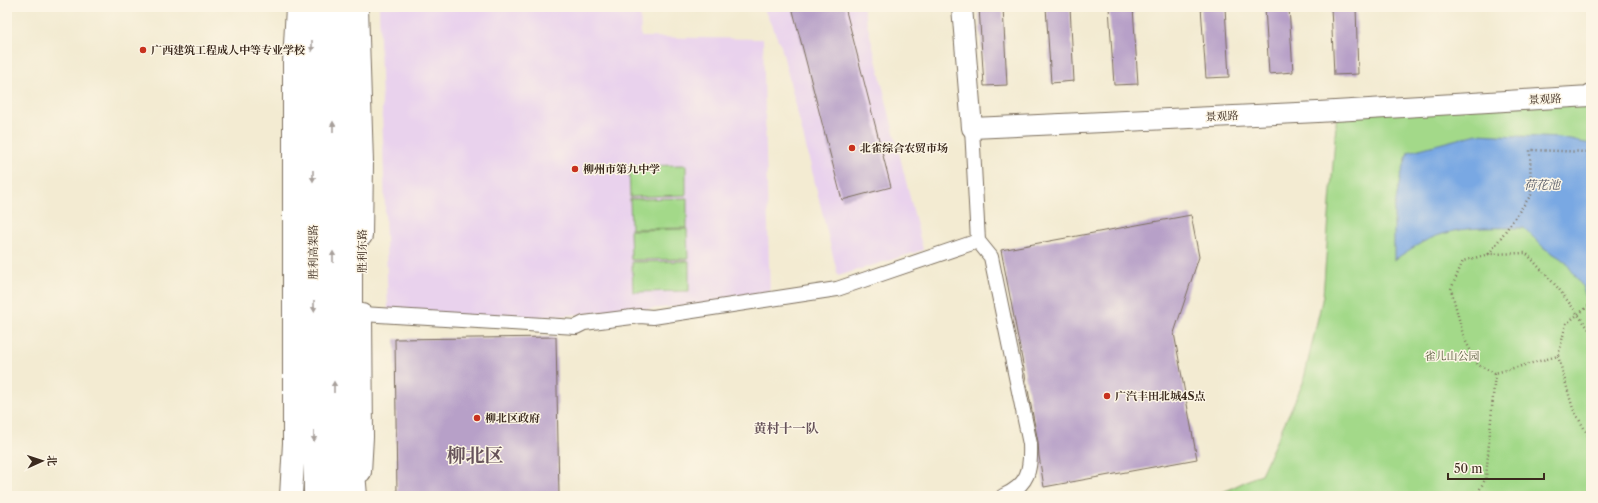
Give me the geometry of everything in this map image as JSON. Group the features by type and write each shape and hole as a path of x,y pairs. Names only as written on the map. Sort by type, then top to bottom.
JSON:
{"main road":[{"name":"胜利高架路","path":"312,7 315,496"},
{"name":"胜利高架路","path":"332,7 334,496"},
{"path":"346,7 351,155 351,438 356,496"},
{"name":"胜利东路","path":"358,7 363,162 363,438 360,496"},
{"path":"962,7 972,128"},
{"path":"290,496 294,443 294,64 291,9"},
{"path":"290,496 284,441 291,9"},
{"name":"景观路","path":"972,128 1337,111 1590,96 1591,94"}],"street":[{"path":"972,128 978,241 991,256 1030,444 1031,463 1026,480 1003,496"},
{"path":"362,314 576,327 584,323 640,316 653,317 837,289 978,241"}],"path":[{"path":"1489,254 1531,195 1530,150 1591,152"},
{"path":"1558,356 1495,373 1478,365 1464,338 1451,289 1463,261 1489,254 1526,253 1558,288 1591,332"},
{"path":"1591,304 1566,324 1558,356 1573,409 1591,440"},
{"path":"1476,496 1486,478 1495,373"}],"shaded area":[{"name":"柳州市第九中学","path":"379,7 640,7 641,37 763,39 770,299 508,320 388,311"},
{"name":"北雀综合农贸市场","path":"763,7 863,7 923,250 838,276 781,46"}],"green space":[{"name":"雀儿山公园","path":"1591,94 1591,496 1215,496 1261,474 1303,383 1323,296 1337,111"},
{"path":"686,165 686,195 630,197 629,166"},
{"path":"687,198 687,228 631,229 630,199"},
{"path":"687,229 688,259 631,260 630,230"},
{"path":"689,261 689,291 633,292 632,262"}],"water":[{"name":"荷花池","path":"1477,134 1560,138 1591,144 1591,311 1582,286 1565,261 1544,248 1524,228 1483,228 1452,231 1424,242 1394,260 1394,211 1400,179 1408,152"}],"building":[{"path":"792,7 845,7 891,187 842,200"},
{"path":"979,7 1003,7 1007,85 984,86"},
{"path":"1046,7 1070,7 1074,81 1051,83"},
{"path":"1109,7 1133,7 1138,84 1114,85"},
{"path":"1201,7 1225,7 1229,77 1206,78"},
{"path":"1265,7 1289,7 1293,72 1269,74"},
{"path":"1331,7 1356,7 1358,74 1334,75"},
{"name":"广汽丰田北城4S点","path":"1191,215 1199,257 1174,333 1197,459 1044,487 1038,442 1001,250"},
{"name":"柳北区政府","path":"556,337 559,496 397,496 395,339"}],"place":[{"name":"广西建筑工程成人中等专业学校","path":"143,50"},
{"name":"北雀综合农贸市场","path":"852,148"},
{"name":"柳州市第九中学","path":"575,169"},
{"name":"广汽丰田北城4S点","path":"1107,396"},
{"name":"柳北区政府","path":"477,418"}],"district":[{"name":"黄村十一队","path":"786,428"},
{"name":"柳北区","path":"475,455"}]}
